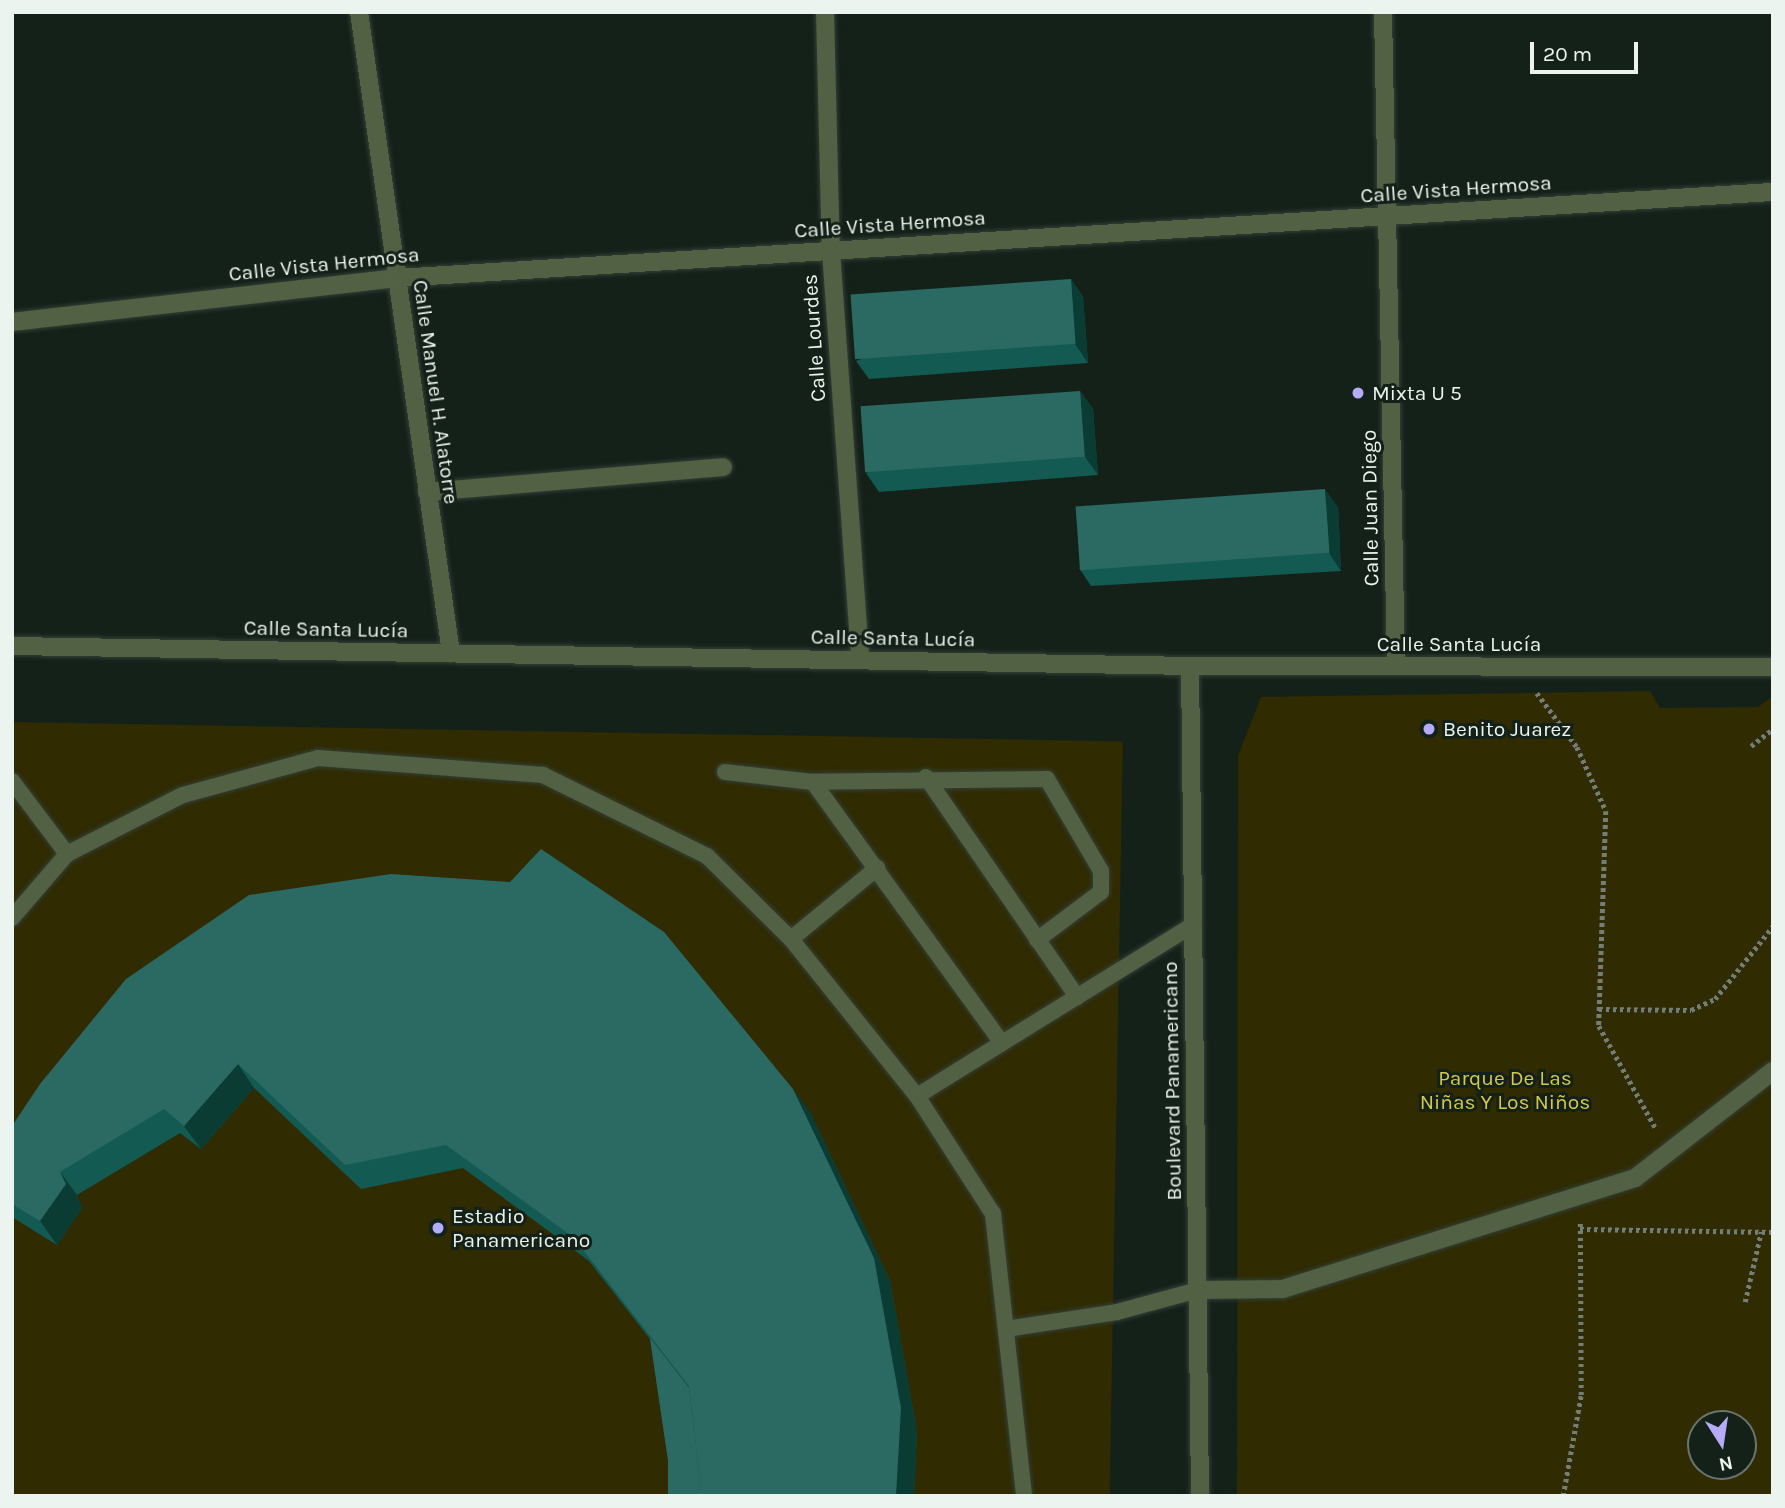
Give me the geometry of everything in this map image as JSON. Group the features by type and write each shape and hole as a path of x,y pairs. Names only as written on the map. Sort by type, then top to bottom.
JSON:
{"street":[{"name":"Calle Manuel H. Alatorre","path":"359,12 451,653"},
{"name":"Calle Lourdes","path":"825,12 831,251 860,660"},
{"name":"Calle Juan Diego","path":"1382,12 1396,666"},
{"name":"Calle Vista Hermosa","path":"12,322 397,278 1773,192"},
{"path":"427,492 723,467"},
{"name":"Calle Santa Lucía","path":"12,646 1190,666 1773,667"},
{"name":"Boulevard Panamericano","path":"1190,666 1200,1496"},
{"path":"1198,1290 1283,1289 1635,1178 1671,1154 1773,1071"}],"lane":[{"path":"12,918 67,855 183,795 318,758 543,775 707,856 791,939 917,1096 993,1214 1024,1496"},
{"path":"725,772 813,782 926,777 1047,779 1101,871 1101,892 1037,940"},
{"path":"926,777 1077,997"},
{"path":"12,781 67,855"},
{"path":"813,782 1002,1043"},
{"path":"791,939 877,868"},
{"path":"917,1096 1193,925"},
{"path":"1006,1329 1116,1312 1198,1290"}],"path":[{"path":"1507,666 1531,686 1577,747 1606,811 1600,1026 1671,1154"},
{"path":"1751,746 1773,729"},
{"path":"1599,1009 1691,1010 1715,999 1773,926"},
{"path":"1563,1496 1581,1395 1580,1197"},
{"path":"1580,1229 1773,1232"},
{"path":"1745,1302 1761,1232"}],"green space":[{"name":"Parque De Las Niñas Y Los Niños","path":"1650,691 1660,708 1758,707 1773,696 1773,1496 1237,1496 1238,756 1261,697"},
{"path":"12,722 1123,741 1110,1496 12,1496"}],"building":[{"path":"1071,279 1076,344 855,359 851,294"},
{"path":"1080,391 1085,457 865,472 861,406"},
{"path":"1325,489 1329,553 1080,570 1076,506"},
{"path":"541,849 664,932 793,1089 874,1258 901,1408 896,1496 695,1496 701,1488 689,1386 573,1237 446,1145 345,1165 238,1064 184,1126 164,1109 60,1172 66,1184 40,1221 12,1204 12,1126 40,1084 126,979 249,895 391,874 510,882"},
{"path":"650,1338 689,1388 701,1488 695,1496 668,1496 668,1460"}],"place":[{"name":"Mixta U 5","path":"1358,393"},
{"name":"Benito Juarez","path":"1429,729"},
{"name":"Estadio Panamericano","path":"438,1228"}]}
